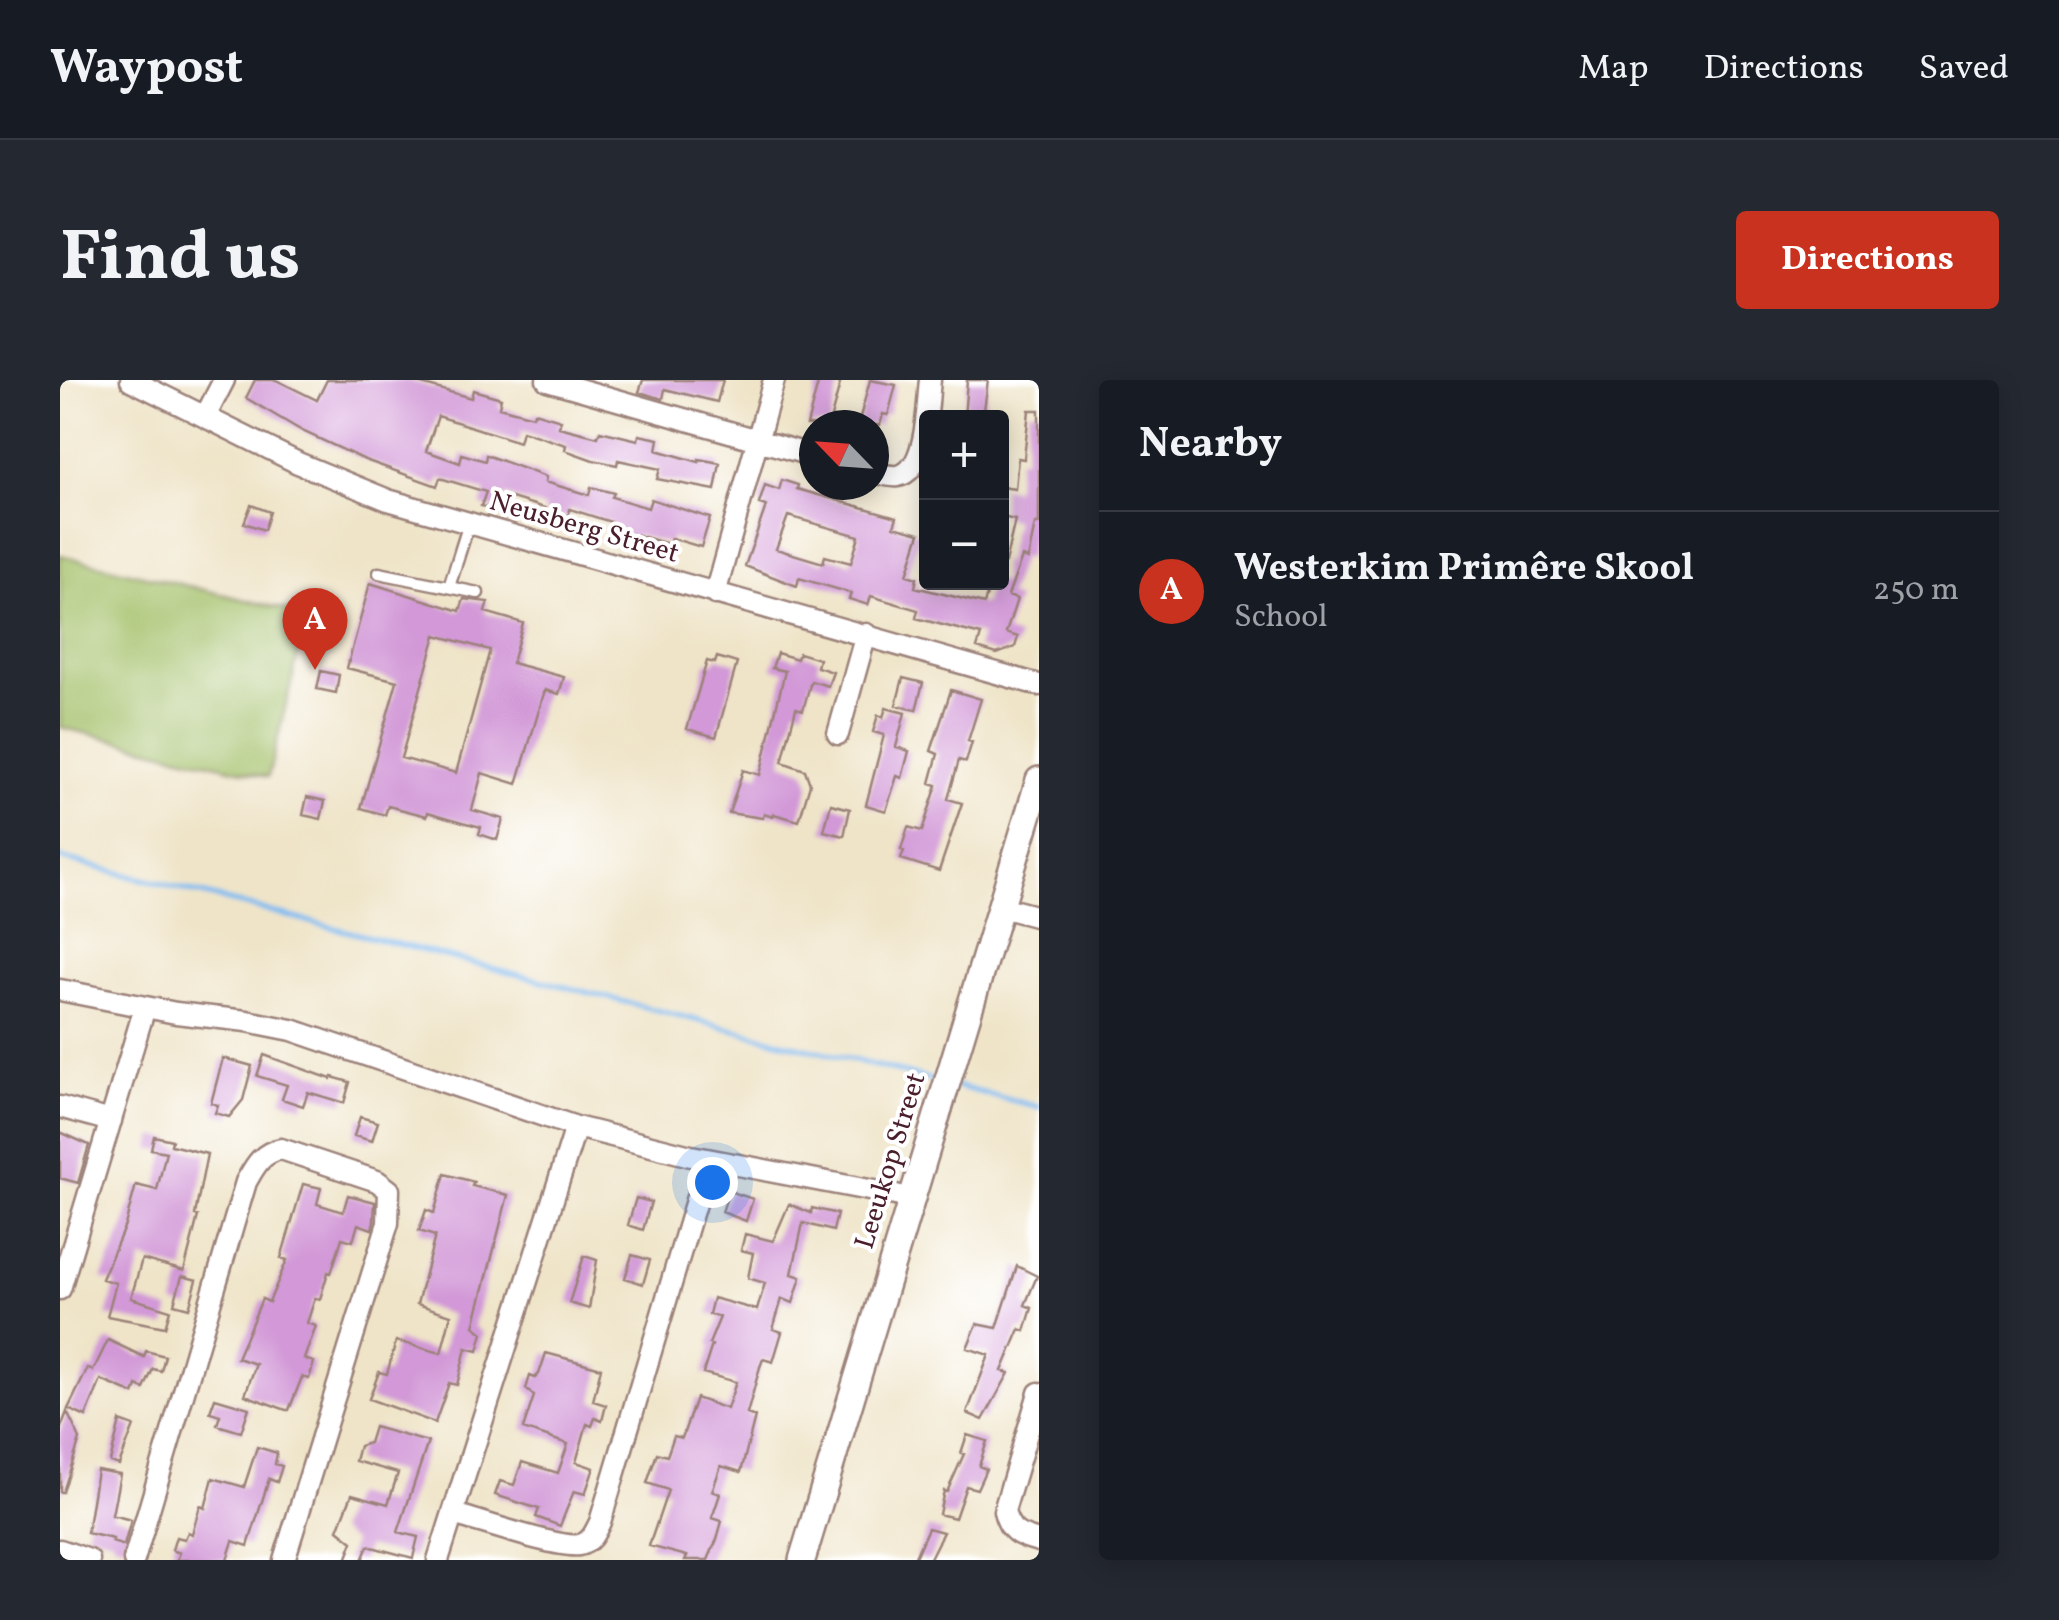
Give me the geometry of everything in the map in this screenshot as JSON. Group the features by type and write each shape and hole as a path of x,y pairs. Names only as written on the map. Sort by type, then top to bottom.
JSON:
{"street":[{"name":"Neusberg Street","path":"131,380 343,483 468,523 1039,685"},
{"path":"205,417 224,380"},
{"path":"546,380 590,386 756,442 799,452"},
{"path":"716,594 774,380"},
{"path":"889,476 904,474 918,459 930,380"},
{"path":"838,734 866,634"},
{"name":"Leeukop Street","path":"802,1560 1039,780"},
{"path":"1000,907 1039,917"},
{"path":"60,990 292,1030 576,1127 708,1160 911,1198"},
{"path":"60,1289 64,1260 146,1007"},
{"path":"60,1106 111,1121"},
{"path":"438,1560 576,1127"},
{"path":"134,1560 246,1182 257,1162 268,1152 281,1150 376,1182 388,1190 391,1202 388,1224 284,1560"},
{"path":"453,1514 563,1544 583,1545 591,1539 600,1522 708,1160"},
{"path":"1039,1393 1004,1511 1018,1536 1039,1540"},
{"path":"60,1550 89,1560"}],"lane":[{"path":"449,587 468,523"},
{"path":"378,573 478,593"}],"green space":[{"path":"60,555 308,615 268,777 60,727"}],"building":[{"path":"255,380 276,380 317,400 327,380 407,380 471,398 473,390 501,398 499,407 561,420 559,427 598,437 600,431 638,440 639,435 659,439 657,450 699,462 720,463 715,490 657,479 660,469 618,460 617,465 593,460 565,450 566,445 522,431 519,442 438,416 426,451 460,463 462,454 485,461 486,455 546,477 545,482 589,495 591,487 648,508 651,499 710,518 701,547 671,538 669,544 637,535 633,546 606,537 611,522 570,509 568,519 505,496 500,511 481,506 486,492 440,478 437,486 365,460 302,431 246,398"},
{"path":"643,380 723,380 717,402 665,389 663,399 639,392"},
{"path":"819,380 841,380 833,410 811,410"},
{"path":"870,380 896,385 889,411 862,410"},
{"path":"967,380 988,380 984,410 965,410"},
{"path":"1029,410 1039,410 1039,524 1035,524 1028,559 1022,557 1008,596 1017,599 1006,633 1018,637 1015,647 997,654 977,648 981,635 916,618 918,610 871,596 868,605 849,599 851,593 799,578 797,586 745,566 766,506 759,504 765,485 779,490 782,480 798,485 799,500 836,500 897,517 894,526 919,533 907,575 917,578 915,587 984,604 988,590 1009,590 1009,546 1015,520 1009,519 1009,488 1015,489 1018,458 1024,459","holes":["788,516 859,536 851,563 825,556 823,563 776,549"]},
{"path":"251,505 270,512 264,530 244,523"},
{"path":"370,583 460,611 464,599 488,602 485,612 523,623 512,663 564,677 559,694 545,690 517,784 482,773 472,810 503,819 497,840 479,834 481,827 428,812 427,816 388,806 385,815 361,808 397,681 347,668","holes":["436,635 490,650 456,773 401,758"]},
{"path":"777,653 797,659 799,653 819,659 817,667 833,672 828,686 811,681 803,710 796,708 782,762 805,770 810,784 799,821 774,814 764,814 763,818 729,813 743,770 760,775 785,671 772,668"},
{"path":"717,657 737,663 716,737 687,729 707,661 715,663"},
{"path":"321,671 339,675 336,693 317,689"},
{"path":"903,678 923,683 916,710 896,705"},
{"path":"951,690 981,699 966,762 959,760 948,799 962,803 939,871 901,859 901,850 908,827 922,831 937,785 930,783 938,754 931,751"},
{"path":"886,708 905,713 896,747 909,751 902,778 897,776 886,811 866,805 884,735 873,732 878,715 883,717"},
{"path":"307,797 325,801 321,819 303,815"},
{"path":"831,804 850,809 844,836 824,831"},
{"path":"264,1055 350,1082 344,1103 308,1092 303,1106 282,1099 287,1085 257,1076"},
{"path":"223,1058 252,1066 243,1100 229,1117 215,1113 218,1105 211,1103"},
{"path":"360,1117 378,1122 372,1141 354,1136"},
{"path":"60,1132 89,1145 78,1183 60,1178"},
{"path":"154,1136 172,1140 171,1145 207,1154 195,1215 198,1216 184,1271 142,1259 131,1298 170,1310 165,1327 107,1316 116,1283 102,1279 125,1225 136,1185 157,1190 166,1152 151,1149"},
{"path":"445,1174 508,1195 474,1326 483,1333 478,1351 466,1348 457,1385 449,1383 435,1423 369,1399 379,1372 387,1374 396,1341 441,1353 451,1315 417,1304 435,1236 419,1231 426,1210 434,1213"},
{"path":"303,1184 321,1188 317,1204 343,1212 348,1195 375,1202 374,1221 372,1229 358,1224 353,1241 342,1238 331,1273 328,1272 320,1299 315,1298 307,1323 316,1326 304,1359 314,1362 309,1379 302,1377 286,1410 245,1395 256,1364 237,1358 262,1299 269,1302 287,1260 281,1258"},
{"path":"729,1191 753,1199 746,1221 722,1212"},
{"path":"636,1198 651,1202 643,1230 628,1225"},
{"path":"789,1204 811,1213 812,1208 837,1214 833,1231 803,1223 792,1274 801,1277 793,1303 782,1299 773,1329 782,1332 773,1362 763,1359 760,1367 747,1414 755,1417 741,1472 721,1466 712,1491 720,1494 712,1518 722,1521 717,1539 708,1560 685,1560 687,1556 649,1546 668,1490 647,1483 657,1453 667,1456 674,1436 682,1438 696,1398 727,1409 736,1382 703,1373 720,1317 709,1314 713,1298 757,1310 765,1283 748,1278 753,1253 741,1250 745,1234 773,1241"},
{"path":"632,1255 650,1260 643,1284 625,1278"},
{"path":"584,1256 597,1260 589,1309 569,1303"},
{"path":"1017,1266 1037,1276 1025,1305 1032,1308 1025,1331 1020,1329 1002,1371 1009,1373 983,1420 967,1413 989,1355 967,1348 977,1324 997,1328"},
{"path":"182,1276 197,1280 189,1308 174,1304"},
{"path":"108,1340 144,1357 146,1351 165,1356 161,1371 153,1369 144,1389 137,1386 134,1394 101,1380 86,1417 68,1409 88,1368 93,1371"},
{"path":"546,1353 601,1368 593,1401 606,1405 602,1421 595,1418 592,1426 587,1424 576,1462 594,1468 585,1494 574,1491 560,1526 536,1517 539,1509 495,1495 500,1481 514,1485 522,1462 558,1473 568,1444 523,1429 534,1396 526,1389 530,1376 535,1378 539,1374"},
{"path":"215,1398 249,1408 241,1432 217,1425 220,1415 210,1412"},
{"path":"67,1412 80,1439 60,1492 60,1430"},
{"path":"120,1421 134,1426 119,1465 110,1462"},
{"path":"374,1427 428,1442 398,1532 418,1537 413,1558 368,1546 362,1560 346,1560 353,1542 338,1530 352,1494 388,1504 398,1473 355,1461 359,1446 369,1443"},
{"path":"967,1435 987,1441 979,1466 986,1469 977,1489 966,1486 955,1518 939,1514 944,1491 947,1492 964,1454 961,1453"},
{"path":"257,1447 277,1453 275,1464 282,1466 277,1482 269,1479 248,1546 233,1541 227,1560 177,1560 180,1553 172,1550 176,1537 185,1539 188,1532 192,1534 200,1506 205,1508 213,1478 244,1487"},
{"path":"97,1470 120,1474 112,1515 131,1520 124,1546 87,1533"},
{"path":"928,1528 943,1532 926,1560 915,1557"}],"waterway":[{"path":"60,858 939,1082"},
{"path":"955,1086 1039,1107"}],"place":[{"name":"Westerkim Primêre Skool","path":"315,670"}]}
